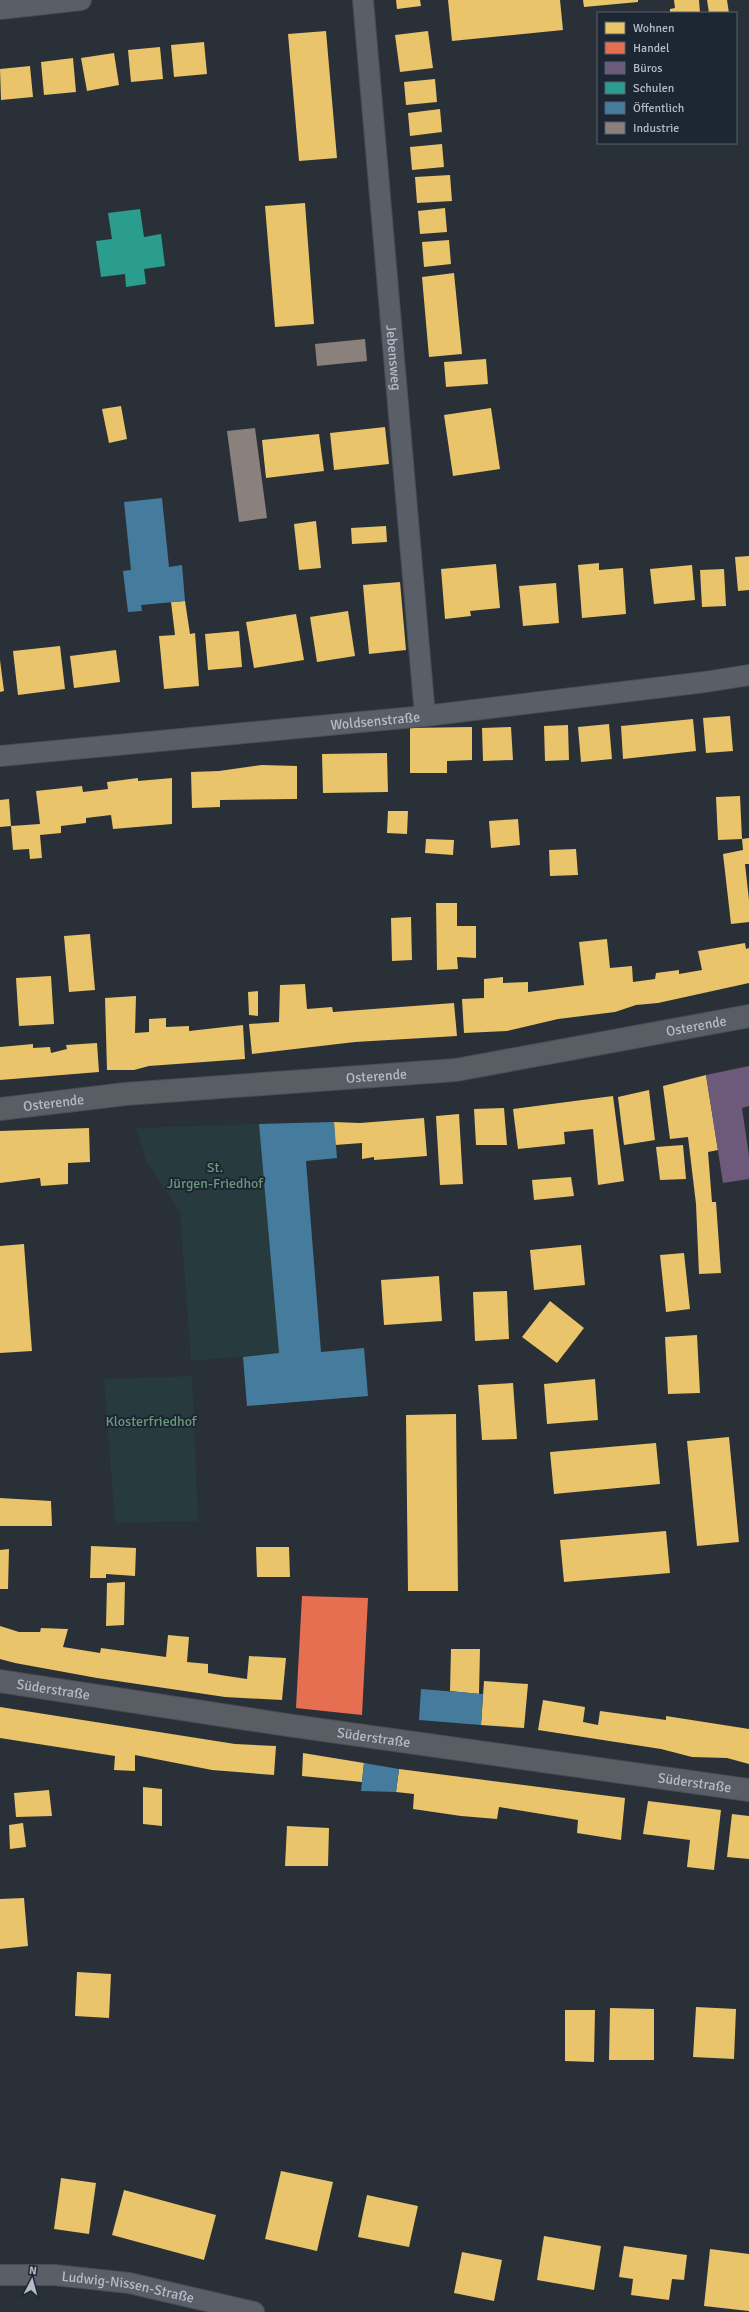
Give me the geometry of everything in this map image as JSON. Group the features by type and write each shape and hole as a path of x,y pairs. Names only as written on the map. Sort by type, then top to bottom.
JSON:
{"main road":[{"name":"Osterende","path":"0,1109 126,1094 456,1070 749,1016"},
{"name":"Süderstraße","path":"0,1681 287,1725 749,1790"}],"street":[{"path":"0,10 81,0"},
{"name":"Jebensweg","path":"363,0 425,716"},
{"name":"Woldsenstraße","path":"0,756 425,716 705,682 749,675"},
{"name":"Ludwig-Nissen-Straße","path":"0,2275 54,2275 129,2283 254,2312"}],"green space":[{"name":"St. Jürgen-Friedhof","path":"259,1124 279,1353 191,1361 180,1212 146,1160 136,1128"},
{"name":"Klosterfriedhof","path":"192,1376 198,1521 115,1523 104,1379"}],"building: Wohnen":[{"path":"396,0 420,0 421,6 397,9"},
{"path":"448,0 560,0 563,30 452,41"},
{"path":"583,0 638,0 638,2 584,7"},
{"path":"674,0 699,0 700,12 670,12 670,9 675,8"},
{"path":"707,0 727,0 729,12 709,12"},
{"path":"326,31 337,158 299,161 288,34"},
{"path":"428,31 433,68 400,72 395,35"},
{"path":"204,42 207,74 174,77 171,45"},
{"path":"160,47 163,79 131,82 128,50"},
{"path":"114,53 119,85 87,91 81,58"},
{"path":"73,58 76,92 44,95 41,62"},
{"path":"30,66 33,97 1,100 0,69"},
{"path":"435,79 437,102 406,105 404,82"},
{"path":"440,109 442,132 410,136 408,113"},
{"path":"442,144 444,167 412,170 410,147"},
{"path":"450,175 452,201 417,203 415,177"},
{"path":"305,203 314,324 275,327 265,206"},
{"path":"445,208 447,232 420,234 418,211"},
{"path":"449,240 451,264 424,267 422,242"},
{"path":"454,273 462,354 429,357 422,277"},
{"path":"486,359 488,384 446,387 444,362"},
{"path":"121,406 127,439 109,443 102,409"},
{"path":"491,408 500,469 453,476 444,415"},
{"path":"385,427 389,464 334,470 330,433"},
{"path":"319,434 324,471 266,478 262,440"},
{"path":"316,521 321,568 299,570 294,524"},
{"path":"386,526 387,542 352,544 351,528"},
{"path":"749,556 749,590 738,591 735,557"},
{"path":"599,563 599,570 623,568 626,614 582,618 578,565"},
{"path":"496,564 500,608 470,611 471,616 445,619 441,569"},
{"path":"692,565 695,600 654,604 650,569"},
{"path":"724,569 726,606 702,607 700,570"},
{"path":"400,582 406,650 369,654 363,585"},
{"path":"556,583 559,623 523,626 519,586"},
{"path":"185,601 190,634 195,633 199,686 164,689 159,636 175,635 171,602"},
{"path":"348,611 355,656 317,662 310,617"},
{"path":"296,614 304,660 254,668 246,622"},
{"path":"239,631 242,667 208,670 205,634"},
{"path":"60,646 65,689 18,695 13,651"},
{"path":"116,650 120,682 74,688 70,656"},
{"path":"0,660 4,691 0,692"},
{"path":"730,716 733,751 706,753 703,718"},
{"path":"693,719 696,751 623,759 621,726"},
{"path":"609,724 612,759 581,762 578,727"},
{"path":"568,725 569,760 545,761 544,726"},
{"path":"472,727 472,760 447,761 447,773 410,773 410,728"},
{"path":"511,727 513,760 483,761 482,728"},
{"path":"387,753 388,792 323,793 322,754"},
{"path":"262,765 297,766 297,799 220,800 220,807 192,808 191,772 219,771"},
{"path":"138,778 138,781 172,778 172,824 113,829 111,815 86,818 86,823 61,826 61,833 40,835 42,858 30,859 29,849 13,850 11,826 40,824 36,791 82,786 83,792 108,789 107,782"},
{"path":"740,796 742,839 718,840 716,797"},
{"path":"9,799 11,826 0,827 0,800"},
{"path":"388,811 408,811 407,834 387,833"},
{"path":"518,819 520,845 491,848 489,821"},
{"path":"749,838 749,864 745,864 749,900 749,922 731,924 723,854 743,850 742,839"},
{"path":"426,839 454,840 453,855 425,853"},
{"path":"576,849 578,875 550,876 549,850"},
{"path":"436,903 457,903 457,926 476,926 476,958 457,957 458,969 437,970"},
{"path":"411,917 412,960 392,961 391,918"},
{"path":"90,934 95,990 69,992 64,936"},
{"path":"607,939 610,968 632,966 633,982 655,979 656,973 679,970 679,974 702,970 698,951 745,943 746,949 749,948 749,983 658,1003 636,1005 615,1012 558,1019 507,1031 464,1033 462,999 484,998 484,979 503,977 503,983 528,982 528,992 584,985 579,942"},
{"path":"51,976 54,1024 19,1026 16,978"},
{"path":"305,984 307,1009 332,1007 333,1012 454,1003 457,1036 355,1042 252,1054 249,1024 279,1022 280,985"},
{"path":"258,991 258,1016 249,1015 248,992"},
{"path":"136,996 135,1033 149,1032 149,1019 166,1018 166,1027 189,1026 189,1031 243,1025 245,1059 149,1066 134,1070 107,1070 105,998"},
{"path":"97,1043 99,1072 0,1080 0,1047 33,1044 33,1048 50,1047 51,1053 67,1049 66,1045"},
{"path":"706,1075 718,1150 708,1152 712,1202 716,1202 721,1273 699,1274 696,1204 688,1137 670,1139 663,1086"},
{"path":"649,1090 655,1140 624,1145 618,1097"},
{"path":"613,1096 624,1181 598,1185 593,1129 564,1132 565,1144 518,1149 513,1109"},
{"path":"504,1108 507,1145 476,1145 474,1109"},
{"path":"459,1114 463,1184 440,1185 436,1116"},
{"path":"424,1118 427,1156 374,1160 374,1157 362,1159 362,1143 335,1145 334,1122 360,1123"},
{"path":"89,1128 90,1162 68,1163 68,1184 41,1186 40,1178 0,1183 0,1131"},
{"path":"683,1145 686,1179 660,1180 656,1147"},
{"path":"571,1177 574,1196 534,1200 532,1180"},
{"path":"24,1244 32,1351 0,1353 0,1246"},
{"path":"581,1245 585,1285 534,1290 530,1250"},
{"path":"684,1253 690,1309 666,1312 660,1255"},
{"path":"439,1276 442,1321 384,1325 381,1280"},
{"path":"507,1291 509,1339 475,1341 473,1292"},
{"path":"550,1301 584,1328 557,1363 522,1337"},
{"path":"697,1335 700,1393 668,1394 665,1337"},
{"path":"595,1379 598,1420 547,1424 544,1384"},
{"path":"513,1383 517,1439 482,1440 478,1385"},
{"path":"456,1414 458,1591 408,1591 406,1415"},
{"path":"729,1437 739,1542 697,1546 687,1441"},
{"path":"656,1443 660,1484 554,1494 550,1452"},
{"path":"0,1498 51,1501 52,1526 0,1526"},
{"path":"666,1531 670,1573 564,1582 560,1540"},
{"path":"91,1546 136,1548 135,1576 106,1574 106,1578 90,1578"},
{"path":"256,1547 289,1547 290,1577 257,1577"},
{"path":"9,1549 8,1589 0,1589 0,1550"},
{"path":"125,1582 124,1625 106,1626 107,1583"},
{"path":"0,1626 19,1632 40,1632 41,1628 68,1629 63,1647 100,1653 101,1648 166,1657 168,1635 189,1637 187,1662 208,1664 208,1673 247,1679 249,1656 286,1658 282,1700 225,1697 97,1678 15,1663 0,1659"},
{"path":"451,1649 480,1649 479,1694 450,1691"},
{"path":"484,1681 528,1684 524,1728 481,1725"},
{"path":"543,1700 585,1707 583,1722 598,1725 600,1711 666,1720 666,1716 749,1729 749,1764 727,1758 692,1757 661,1749 538,1730"},
{"path":"0,1707 235,1744 276,1746 274,1775 212,1770 135,1755 135,1771 114,1770 115,1756 0,1738"},
{"path":"303,1753 364,1763 362,1782 302,1776"},
{"path":"399,1769 625,1798 621,1840 577,1833 578,1820 499,1807 497,1819 461,1816 413,1809 414,1794 396,1792"},
{"path":"143,1787 162,1789 162,1826 143,1824"},
{"path":"49,1790 52,1816 16,1817 14,1793"},
{"path":"648,1801 721,1810 714,1870 687,1867 690,1840 643,1834"},
{"path":"732,1814 749,1816 749,1859 727,1857"},
{"path":"23,1823 26,1847 10,1849 9,1825"},
{"path":"287,1826 329,1828 328,1866 285,1866"},
{"path":"24,1898 28,1946 0,1949 0,1899"},
{"path":"77,1972 111,1974 109,2018 75,2016"},
{"path":"696,2007 736,2009 734,2059 693,2057"},
{"path":"610,2008 654,2009 654,2060 609,2060"},
{"path":"565,2010 595,2010 594,2062 565,2061"},
{"path":"281,2171 333,2182 317,2251 265,2239"},
{"path":"61,2178 96,2183 89,2234 54,2229"},
{"path":"124,2190 216,2215 204,2260 112,2235"},
{"path":"367,2195 418,2206 409,2247 358,2237"},
{"path":"544,2236 601,2246 594,2290 537,2280"},
{"path":"624,2246 687,2255 684,2280 672,2279 669,2300 631,2295 633,2279 619,2277"},
{"path":"710,2249 749,2254 749,2311 704,2306"},
{"path":"462,2252 502,2260 494,2301 454,2293"}],"building: Handel":[{"path":"302,1596 368,1598 362,1715 296,1708"}],"building: Büros":[{"path":"749,1066 749,1106 742,1108 749,1156 749,1179 723,1183 706,1075"}],"building: Schulen":[{"path":"140,209 144,237 161,234 165,266 144,269 146,284 126,287 125,274 101,277 96,241 112,239 108,213"}],"building: Öffentlich":[{"path":"162,498 169,567 182,565 185,601 141,605 142,611 128,612 123,571 131,570 124,502"},
{"path":"334,1122 337,1158 306,1161 321,1352 364,1348 368,1396 247,1406 243,1357 279,1353 259,1124"},
{"path":"421,1689 483,1694 481,1725 419,1720"},
{"path":"364,1763 399,1769 396,1792 361,1791"}],"building: Industrie":[{"path":"365,339 367,361 317,366 315,344"},
{"path":"255,428 267,518 239,522 227,431"}]}
